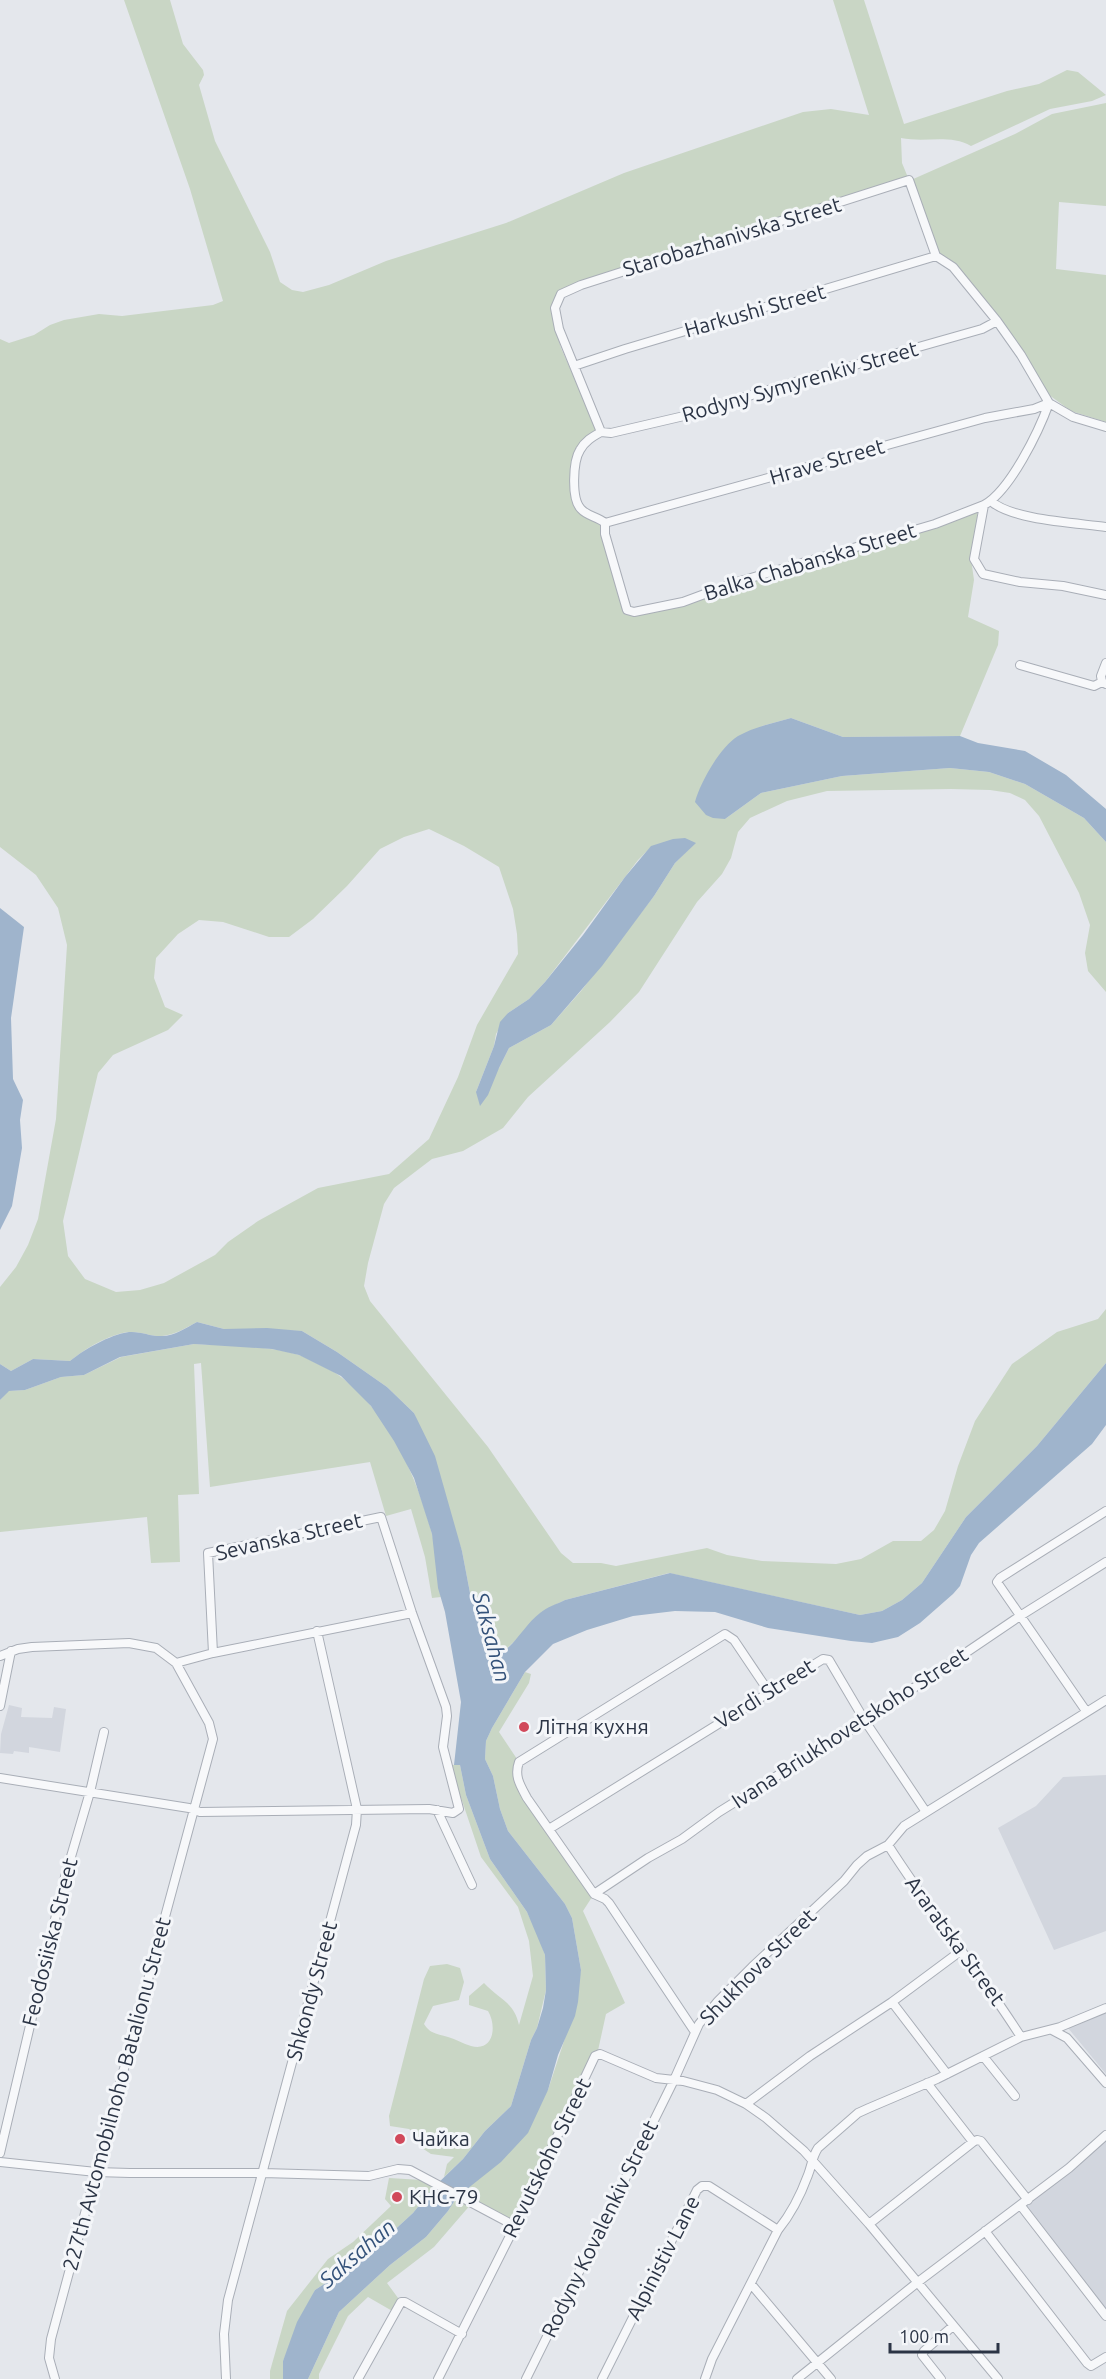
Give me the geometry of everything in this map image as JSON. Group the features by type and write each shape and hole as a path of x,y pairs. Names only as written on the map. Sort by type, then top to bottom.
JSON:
{"street":[{"name":"Starobazhanivska Street","path":"574,366 559,329 555,308 558,298 566,292 616,273 835,206 909,180 936,256"},
{"path":"936,256 953,267 997,321 1049,403 1073,417 1106,427"},
{"name":"Harkushi Street","path":"574,366 625,348 936,256"},
{"name":"Rodyny Symyrenkiv Street","path":"601,432 611,433 684,416 982,329 997,321"},
{"path":"574,366 601,432 587,441 576,457 574,482 576,496 581,509 605,523"},
{"path":"1049,403 1035,440 1005,487 987,503 974,559 982,574 1106,595"},
{"name":"Hrave Street","path":"605,523 985,418 1034,409 1049,403"},
{"path":"987,503 1022,515 1106,527"},
{"name":"Balka Chabanska Street","path":"605,523 605,534 627,610 634,612 683,602 737,582 935,524 987,503"},
{"path":"1020,665 1094,686 1104,683 1101,676 1106,663"},
{"path":"1086,1712 997,1582 1106,1511"},
{"name":"Sevanska Street","path":"213,1653 208,1553 379,1517 385,1524 412,1613"},
{"name":"Ivana Briukhovetskoho Street","path":"594,1894 648,1858 682,1839 719,1812 865,1721 1020,1616 1106,1562"},
{"path":"0,1656 11,1651 56,1645 129,1643 156,1648 176,1663 213,1653 412,1613 446,1707 443,1747 460,1808 453,1814 437,1810 357,1809 205,1812 0,1778"},
{"name":"Shkondy Street","path":"226,2379 224,2334 228,2300 354,1835 357,1809 317,1631"},
{"path":"695,2032 609,1903 594,1894 549,1829 518,1781 516,1770 519,1762 725,1634 734,1640 769,1692"},
{"path":"0,1706 11,1651"},
{"name":"Verdi Street","path":"549,1829 826,1659 926,1812"},
{"name":"227th Avtomobilnoho Batalionu Street","path":"55,2379 48,2349 196,1810 213,1739 213,1732 176,1663"},
{"name":"Shukhova Street","path":"674,2080 706,2013 844,1881 856,1865 867,1856 888,1845 898,1832 926,1812 1106,1700"},
{"name":"Feodosiiska Street","path":"0,2153 62,1889 90,1792 104,1732"},
{"path":"437,1810 472,1885"},
{"name":"Araratska Street","path":"888,1845 1021,2037"},
{"path":"746,2104 810,2056 892,2002 962,1950"},
{"path":"892,2002 947,2074"},
{"path":"705,2379 712,2359 778,2230 791,2211 818,2148 858,2113 947,2074 1021,2037 1052,2030 1106,2008"},
{"path":"1052,2030 1067,2038 1106,2083"},
{"name":"Revutskoho Street","path":"438,2379 597,2055 656,2078 674,2080"},
{"path":"983,2056 1015,2096"},
{"path":"674,2080 717,2090 746,2104 781,2131 812,2160 869,2224 998,2379"},
{"name":"Rodyny Kovalenkiv Street","path":"526,2379 674,2080"},
{"path":"927,2083 973,2142"},
{"path":"797,2379 918,2282 1028,2200 1106,2135"},
{"path":"869,2224 977,2140 981,2141 1028,2200"},
{"path":"0,2162 96,2172 376,2175 398,2169 410,2170 515,2226"},
{"name":"Alpinistiv Lane","path":"602,2379 697,2190 702,2186 709,2186 778,2230"},
{"path":"1020,2206 1106,2316"},
{"path":"985,2231 1087,2363 1091,2366 1096,2365 1106,2357"},
{"path":"751,2284 831,2379"},
{"path":"358,2379 401,2302 405,2302 462,2334"},
{"path":"941,2379 922,2355 953,2326"}],"shaded area":[{"path":"9,1705 22,1708 21,1717 52,1718 54,1707 66,1709 60,1752 29,1747 29,1753 14,1751 13,1754 0,1753 1,1734"},
{"path":"1106,1775 1106,1931 1054,1950 998,1828 1036,1806 1063,1777"},
{"path":"1106,2013 1106,2074 1068,2028"},
{"path":"1106,2135 1106,2316 1021,2206"}],"green space":[{"path":"124,0 170,0 183,44 203,70 204,75 199,85 215,141 270,252 280,282 292,290 303,292 329,285 386,261 506,223 624,173 803,112 831,109 869,115 833,0 864,0 904,124 1007,91 1039,84 1067,70 1078,72 1106,95 1092,101 1050,109 971,146 955,140 901,138 902,163 909,180 561,294 556,331 561,348 595,425 595,432 579,448 573,497 599,521 624,604 622,609 624,614 635,615 978,510 971,559 974,580 968,617 999,631 998,645 960,736 843,737 791,718 762,726 725,819 761,793 842,776 950,768 989,772 1025,784 1084,818 1106,842 1106,992 1088,971 1085,953 1090,925 1079,893 1039,816 1025,800 1010,793 990,790 951,789 827,791 787,801 750,818 738,832 731,858 722,874 697,902 639,992 610,1022 528,1097 503,1128 463,1151 432,1159 394,1188 384,1204 364,1286 370,1301 488,1447 561,1553 573,1563 601,1563 616,1566 707,1548 727,1555 762,1561 836,1564 861,1559 893,1541 921,1541 934,1530 945,1511 958,1466 975,1421 1012,1364 1057,1332 1098,1319 1106,1309 1106,1363 1037,1446 966,1517 922,1583 902,1600 882,1611 860,1615 669,1573 565,1600 551,1607 496,1656 486,1650 470,1593 462,1551 414,1413 387,1387 302,1331 224,1329 197,1322 166,1335 121,1333 90,1347 70,1361 33,1359 11,1371 0,1364 0,1287 16,1267 38,1219 56,1119 67,945 58,908 36,875 0,847 0,339 9,343 34,335 64,320 99,314 122,316 213,305 223,301 190,189","holes":["429,829 499,867 513,909 518,954 477,1025 458,1077 429,1139 389,1174 318,1188 258,1221 228,1242 215,1255 164,1283 140,1290 116,1292 85,1279 68,1256 63,1221 98,1073 113,1055 168,1030 183,1015 165,1007 154,978 156,958 178,934 199,920 223,922 269,937 289,937 313,919 380,849 404,837","695,843 675,863 654,896 581,991 551,1025 509,1048 499,1068 476,1092 494,1046 496,1034 508,1013 529,999 545,982 638,860 651,847"]},
{"path":"1106,103 1106,206 1059,202 1056,269 1106,275 1106,422 1071,411 1045,392 1029,365 937,254 911,180 1015,134 1052,114"},
{"path":"194,1344 260,1348 299,1355 325,1366 369,1403 402,1453 414,1480 434,1542 441,1597 432,1598 425,1557 411,1509 386,1516 370,1462 210,1487 201,1363 194,1364 199,1494 178,1495 180,1562 151,1563 147,1517 0,1532 0,1400 8,1391 25,1390 61,1377 84,1375 121,1357"},
{"path":"525,1672 531,1674 529,1683 499,1732 519,1762 517,1781 594,1894 583,1911 625,2003 606,2014 597,2055 515,2226 472,2203 434,2247 387,2283 401,2302 394,2312 368,2297 348,2316 319,2374 319,2379 308,2379 339,2312 390,2265 426,2237 548,2090 565,2038 581,1970 572,1918 565,1904 508,1831 500,1809 493,1776 485,1759 486,1741"},
{"path":"450,1765 460,1765 466,1795 490,1859 527,1912 538,1935 545,1955 546,1990 537,2028 531,2040 511,2106 444,2177 447,2164 454,2157 431,2154 422,2148 417,2135 409,2129 390,2126 389,2116 424,1979 430,1966 447,1964 460,1968 464,1982 459,2000 433,2006 424,2024 434,2033 479,2047 489,2042 492,2036 491,2017 488,2011 469,2005 469,1996 484,1983 510,2006 519,2025 533,1976 529,1941 518,1907 481,1857"},
{"path":"389,2178 422,2180 434,2187 413,2213 364,2258 315,2290 283,2361 283,2379 270,2379 270,2371 287,2311 328,2259 353,2242 391,2206 385,2199"}],"water":[{"path":"791,718 843,737 960,736 978,743 1025,751 1066,775 1106,809 1106,842 1084,818 1025,784 989,772 950,768 842,776 761,793 725,819 706,815 695,802 701,785 724,748 744,733"},
{"path":"685,838 696,843 675,863 654,896 602,966 551,1025 509,1048 488,1095 480,1106 476,1092 494,1046 500,1022 508,1013 529,999 545,982 651,846"},
{"path":"0,908 24,927 11,1018 13,1079 23,1100 20,1120 22,1148 12,1206 0,1230"},
{"path":"197,1322 224,1329 267,1328 302,1331 387,1387 414,1413 435,1456 462,1551 470,1593 486,1650 496,1656 508,1648 534,1618 552,1606 565,1600 670,1573 860,1615 882,1611 902,1600 922,1583 966,1517 1037,1446 1106,1363 1106,1425 1092,1444 979,1543 971,1555 960,1586 920,1623 898,1637 872,1643 851,1641 768,1628 715,1612 675,1611 633,1616 587,1630 553,1644 525,1672 486,1741 485,1759 493,1776 500,1809 508,1831 565,1904 572,1918 581,1970 575,2016 558,2055 548,2090 528,2133 501,2162 457,2197 426,2237 390,2265 339,2312 308,2379 283,2379 283,2361 297,2322 315,2290 364,2258 413,2213 434,2187 463,2159 485,2131 511,2106 543,2008 546,1990 545,1955 527,1912 490,1859 466,1795 460,1765 454,1765 461,1702 445,1612 438,1588 432,1534 414,1478 394,1441 371,1406 341,1376 299,1355 272,1349 194,1344 120,1357 84,1375 61,1377 25,1390 9,1391 0,1400 0,1364 11,1371 33,1359 70,1361 113,1336 133,1332 166,1336"}],"place":[{"name":"Літня кухня","path":"524,1727"},
{"name":"Чайка","path":"400,2139"},
{"name":"КНС-79","path":"397,2197"}],"water label":[{"name":"Saksahan","path":"492,1637"},
{"name":"Saksahan","path":"357,2253"}]}
